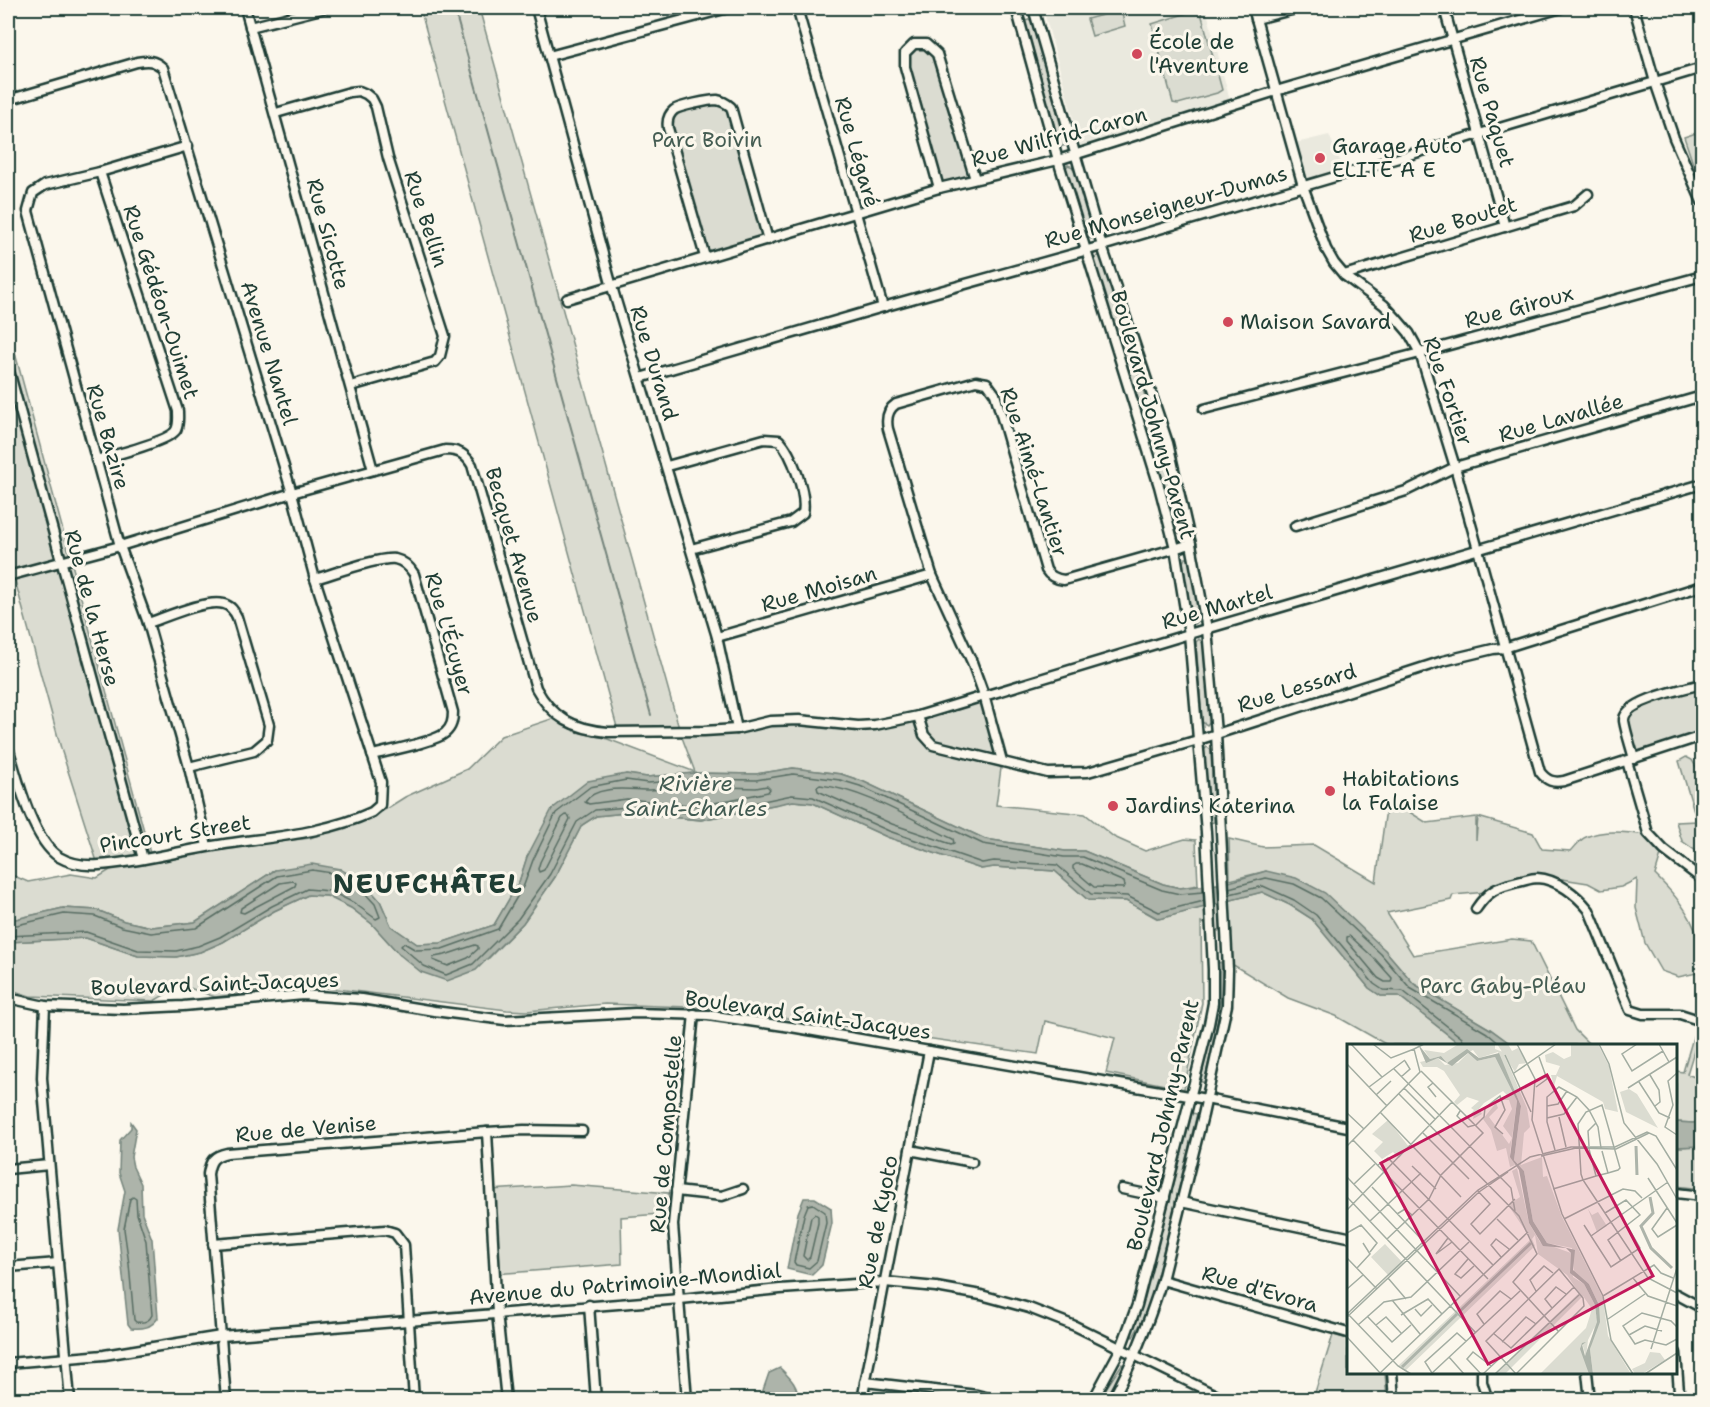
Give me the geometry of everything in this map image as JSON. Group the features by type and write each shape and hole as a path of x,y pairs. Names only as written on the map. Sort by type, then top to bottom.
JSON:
{"street":[{"name":"Rue Sicotte","path":"245,8 374,470"},
{"path":"250,27 325,8"},
{"name":"Rue Durand","path":"536,8 612,287 717,637 737,729"},
{"path":"549,56 728,8"},
{"name":"Rue Légaré","path":"797,8 883,307"},
{"path":"1016,9 1032,8"},
{"name":"Boulevard Johnny-Parent","path":"1032,8 1102,246 1168,443 1207,629 1216,733 1228,970 1224,1025 1162,1280 1150,1318 1112,1400"},
{"name":"Rue Fortier","path":"1253,8 1303,186 1326,249 1334,264 1344,275 1384,305 1409,333 1420,353 1455,467 1540,772 1549,781 1564,781 1631,760"},
{"path":"1256,19 1299,8"},
{"name":"Rue Paquet","path":"1444,8 1505,226"},
{"name":"Rue Wilfrid-Caron","path":"567,299 939,188 1058,160 1276,91 1561,8"},
{"path":"1634,8 1674,138 1702,202"},
{"name":"Boulevard Johnny-Parent","path":"1016,9 1058,160 1159,486 1175,548 1189,634 1206,832 1213,969 1211,1013 1146,1277 1121,1348 1093,1400"},
{"path":"939,188 905,67 905,53 914,44 926,44 937,54 975,179"},
{"name":"Avenue Nantel","path":"8,100 149,60 157,62 163,68 292,493 315,579 381,782 380,805"},
{"name":"Rue Monseigneur-Dumas","path":"639,378 1102,246 1702,68"},
{"name":"Rue Bellin","path":"276,113 350,92 359,91 372,99 387,158 445,336 444,346 435,362 351,386"},
{"path":"705,256 668,128 667,121 670,115 678,108 714,100 731,107 768,240"},
{"name":"Rue Bazire","path":"188,146 39,188 33,193 28,211 120,546 148,623 189,768 207,846"},
{"name":"Rue Gédéon-Ouimet","path":"96,460 165,439 176,430 179,421 178,411 100,172"},
{"name":"Rue Boutet","path":"1344,275 1574,206 1588,194"},
{"name":"Rue Giroux","path":"1204,409 1702,276"},
{"name":"Rue de la Herse","path":"8,367 143,859"},
{"name":"Rue Aimé-Lantier","path":"1002,761 984,695 972,662 932,575 888,429 887,414 891,407 976,381 987,383 995,394 1046,570 1052,576 1064,580 1191,544"},
{"name":"Rue Lavallée","path":"1295,525 1406,491 1455,467 1702,396"},
{"path":"667,466 764,439 778,440 788,451 804,496 803,513 791,522 691,549"},
{"name":"Becquet Avenue","path":"8,576 120,546 292,493 445,450 462,453 472,465 537,688 544,703 556,716 575,725 608,732 737,729"},
{"name":"Rue Martel","path":"737,729 770,721 799,720 858,726 875,725 918,716 1702,484"},
{"name":"Rue L'Écuyer","path":"315,579 386,559 403,561 414,574 453,712 453,719 451,726 441,736 372,755"},
{"name":"Rue Moisan","path":"717,637 932,575"},
{"name":"Rue Lessard","path":"918,716 924,735 933,745 1048,772 1088,772 1198,740 1443,661 1504,648 1702,586"},
{"path":"148,623 216,602 230,606 237,617 269,725 267,740 254,751 189,768"},
{"path":"1702,684 1646,700 1627,712 1624,720 1648,833 1664,850 1702,879"},
{"path":"1631,760 1702,736"},
{"name":"Pincourt Street","path":"8,747 24,800 45,844 59,856 77,864 98,865 143,859 207,846 312,832 362,816 380,805"},
{"path":"1476,909 1485,894 1505,885 1536,878 1551,881 1582,900 1589,910 1630,1011 1644,1014 1680,1014 1702,1021"},
{"name":"Boulevard Saint-Jacques","path":"8,998 45,1006 123,1009 303,995 362,999 505,1020 635,1013 694,1014 929,1051 1206,1099 1347,1127"},
{"path":"45,1006 42,1078 70,1400"},
{"name":"Rue de Compostelle","path":"687,1400 674,1225 694,1014"},
{"name":"Rue de Kyoto","path":"862,1400 929,1051"},
{"name":"Rue de Venise","path":"226,1400 208,1174 212,1159 218,1155 487,1132 582,1131"},
{"path":"487,1132 497,1313 506,1400"},
{"path":"910,1150 972,1162"},
{"path":"8,1169 49,1166"},
{"path":"676,1191 722,1196 743,1189"},
{"path":"1122,1189 1165,1198"},
{"path":"1677,1193 1702,1196"},
{"path":"1181,1202 1347,1237"},
{"path":"213,1244 385,1230 395,1233 404,1245 414,1400"},
{"path":"8,1267 58,1263"},
{"name":"Rue d'Evora","path":"1162,1280 1347,1333"},
{"name":"Avenue du Patrimoine-Mondial","path":"8,1364 129,1352 220,1336 885,1282 936,1287 981,1295 1029,1308 1075,1326 1135,1354 1226,1400"},
{"path":"1677,1295 1702,1308"},
{"path":"588,1305 596,1400"},
{"path":"1677,1366 1679,1392 1684,1400"},
{"path":"1392,1374 1394,1400"},
{"path":"1482,1374 1488,1400"},
{"path":"1587,1374 1590,1400"},
{"path":"865,1382 977,1395 997,1400"}],"shaded area":[{"name":"École de l'Aventure","path":"1043,8 1206,8 1230,101 1081,147"},
{"path":"1329,135 1346,174 1303,186 1292,144"}],"green space":[{"path":"420,8 479,8 680,732 618,731"},
{"path":"1200,9 1222,90 1178,104 1173,103 1152,24"},
{"path":"1121,10 1125,26 1092,36 1087,19"},
{"path":"1032,19 1066,145 1060,147 1025,21"},
{"path":"909,47 932,48 975,179 939,188 905,59"},
{"name":"Parc Boivin","path":"726,103 768,240 705,257 668,128 670,115 678,108"},
{"path":"1702,131 1702,190 1684,137"},
{"path":"1068,165 1073,167 1094,235 1092,239 1086,237 1065,169"},
{"path":"1098,255 1102,259 1170,476 1183,530 1181,534 1176,532 1166,491 1094,260"},
{"path":"8,327 151,857 310,838 378,814 405,797 467,769 501,736 557,717 577,732 605,738 695,772 680,732 770,721 875,725 984,695 1002,761 996,805 1085,814 1114,837 1145,851 1185,839 1196,840 1198,885 1180,888 1163,884 1084,851 1065,851 985,839 862,781 841,774 793,768 756,774 695,773 647,777 626,774 527,857 519,882 494,925 441,943 417,944 391,926 380,901 365,884 340,869 275,870 195,922 152,927 124,921 97,910 63,908 16,919 8,917 8,877 12,875 28,882 71,874 97,878 110,870 146,859 98,865 62,752 8,555"},
{"path":"1185,558 1188,558 1190,562 1200,620 1195,624 1192,621 1183,562"},
{"path":"1199,639 1203,643 1210,721 1207,725 1202,722 1196,642"},
{"path":"1702,684 1702,736 1634,759 1625,723 1627,712"},
{"path":"1207,747 1211,750 1214,822 1210,823 1204,750"},
{"path":"1686,757 1692,760 1702,777 1702,851 1699,853 1682,841 1676,822 1697,821 1679,761"},
{"path":"793,801 813,803 887,837 981,869 994,867 1055,871 1088,900 1126,901 1158,919 1262,892 1290,905 1312,919 1369,988 1381,996 1399,996 1460,1044 1385,1044 1336,1016 1288,998 1230,963 1229,936 1201,922 1202,1003 1184,1089 1106,1073 1115,1038 1045,1021 1038,1054 716,1008 605,1004 527,1011 507,1010 321,987 295,987 215,997 181,985 154,1001 30,996 8,989 8,942 86,938 138,956 176,957 200,952 223,942 274,911 308,895 327,896 351,908 372,924 400,955 489,958 523,923 555,877 582,825 596,816 626,813 701,820"},
{"name":"Parc Gaby-Pléau","path":"1403,808 1427,823 1476,817 1476,840 1478,817 1533,833 1542,849 1571,851 1584,838 1600,833 1623,832 1645,835 1661,855 1655,875 1683,907 1695,930 1699,943 1702,972 1678,977 1661,971 1645,943 1636,908 1637,879 1621,887 1601,890 1588,883 1543,876 1506,879 1487,892 1453,895 1451,900 1387,913 1413,955 1512,939 1531,941 1575,1030 1589,1044 1511,1044 1490,1029 1414,984 1385,950 1266,871 1230,880 1229,839 1263,847 1314,845 1376,882 1386,809"},
{"path":"1221,962 1220,1008 1204,1083 1200,1081 1216,1014 1218,963"},
{"path":"1698,1020 1702,1025 1687,1074 1702,1080 1702,1121 1677,1122 1677,1071 1683,1072"},
{"path":"1192,1113 1197,1114 1158,1273 1147,1312 1133,1337 1131,1335 1147,1287"},
{"path":"1702,1146 1702,1189 1677,1186 1677,1147"},
{"path":"571,1185 669,1193 668,1209 674,1213 621,1217 622,1264 494,1274 490,1190"},
{"path":"1333,1335 1347,1339 1347,1374 1385,1374 1387,1399 1313,1399"},
{"path":"1122,1364 1125,1366 1107,1399 1099,1399"}],"water":[{"name":"Rivière Saint-Charles","path":"793,768 841,774 862,781 985,839 1065,851 1084,851 1163,884 1180,888 1226,883 1266,871 1296,878 1325,893 1385,950 1414,984 1490,1029 1511,1044 1460,1044 1399,996 1381,996 1369,988 1312,919 1290,905 1262,892 1159,919 1126,901 1088,900 1055,871 994,867 981,869 887,837 813,803 793,801 701,820 626,813 596,816 582,825 555,877 523,923 476,970 447,981 421,972 400,955 372,924 351,908 327,896 308,895 274,911 223,942 200,952 176,957 138,956 86,938 8,942 8,917 16,919 63,908 97,910 124,921 152,927 195,922 275,870 312,864 340,869 365,884 380,901 391,926 417,944 441,943 494,925 519,882 527,857 552,809 588,781 626,774 647,777 695,773 756,774"},
{"path":"1702,1121 1702,1146 1677,1147 1677,1122"},
{"path":"131,1122 136,1129 131,1157 141,1184 142,1213 152,1239 158,1318 150,1326 139,1328 131,1328 128,1324 118,1229 125,1191 119,1173 120,1140 131,1128"},
{"path":"804,1198 815,1198 831,1208 832,1223 822,1265 812,1275 787,1269 798,1213"},
{"path":"780,1368 795,1386 797,1399 760,1399 769,1373"}],"waterway":[{"path":"454,8 651,715"}],"place":[{"name":"École de l'Aventure","path":"1137,54"},
{"name":"Garage Auto ELITE A E","path":"1320,158"},
{"name":"Maison Savard","path":"1228,322"},
{"name":"Habitations la Falaise","path":"1330,791"},
{"name":"Jardins Katerina","path":"1113,806"}],"district":[{"name":"NEUFCHÂTEL","path":"428,884"}]}
